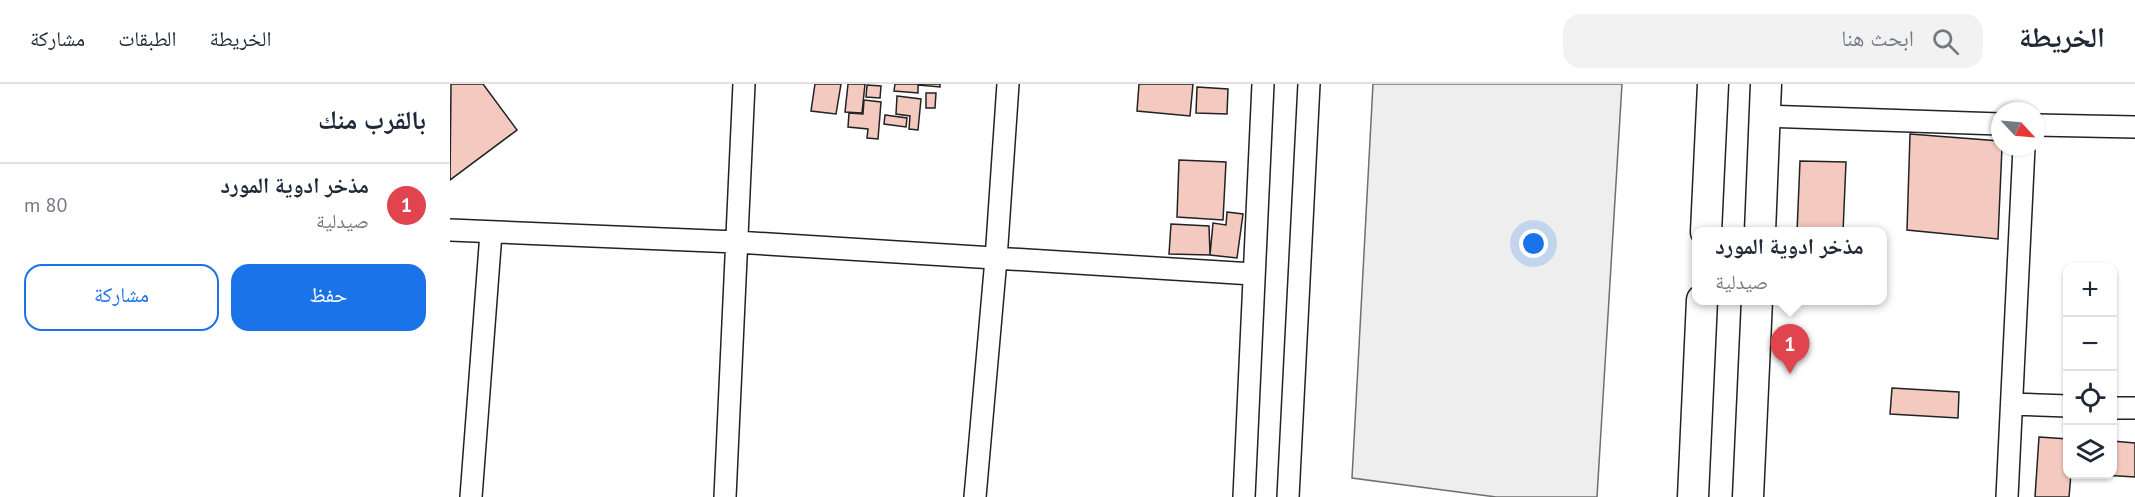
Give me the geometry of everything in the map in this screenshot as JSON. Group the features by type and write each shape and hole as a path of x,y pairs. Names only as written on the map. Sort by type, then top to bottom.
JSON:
{"main road":[{"path":"1706,227 1713,84"},
{"path":"1760,227 1766,84"},
{"path":"1693,497 1702,305"},
{"path":"1748,497 1756,305"}],"street":[{"path":"725,497 744,84"},
{"path":"975,497 996,259 1008,84"},
{"path":"1244,497 1263,84"},
{"path":"1288,497 1309,84"},
{"path":"1765,116 1991,124"},
{"path":"2045,125 2135,127"},
{"path":"2007,497 2024,156"},
{"path":"450,231 736,242 1253,274"},
{"path":"471,497 491,233"},
{"path":"2012,404 2063,406"},
{"path":"2117,408 2135,408"}],"shaded area":[{"path":"1373,84 1622,84 1597,497 1496,497 1352,478"}],"building":[{"path":"451,84 483,84 517,130 450,180"},
{"path":"815,84 841,84 836,114 811,111"},
{"path":"848,84 865,84 862,113 845,112"},
{"path":"895,84 940,84 940,87 918,85 918,93 894,91"},
{"path":"1139,84 1193,84 1190,116 1137,111"},
{"path":"867,85 881,86 880,98 866,97"},
{"path":"1197,87 1228,89 1227,114 1196,113"},
{"path":"926,93 936,93 935,108 926,108"},
{"path":"897,96 921,99 918,130 909,129 910,116 896,114"},
{"path":"864,100 881,102 878,139 867,138 868,129 848,127 849,113 863,114"},
{"path":"885,115 907,118 906,127 884,124"},
{"path":"1910,134 1991,140 1991,156 2002,156 1998,239 1907,230"},
{"path":"1179,160 1226,162 1223,220 1177,217"},
{"path":"1800,161 1846,162 1843,227 1797,227"},
{"path":"1227,212 1243,214 1237,258 1210,255 1213,223 1226,225"},
{"path":"1171,224 1209,226 1210,255 1169,254"},
{"path":"1892,388 1959,392 1958,418 1890,414"},
{"path":"2039,437 2063,439 2063,479 2071,479 2069,497 2035,497"},
{"path":"2117,441 2135,443 2135,477 2117,476"}],"place":[{"name":"مذخر ادوية المورد","path":"1790,374"}]}
